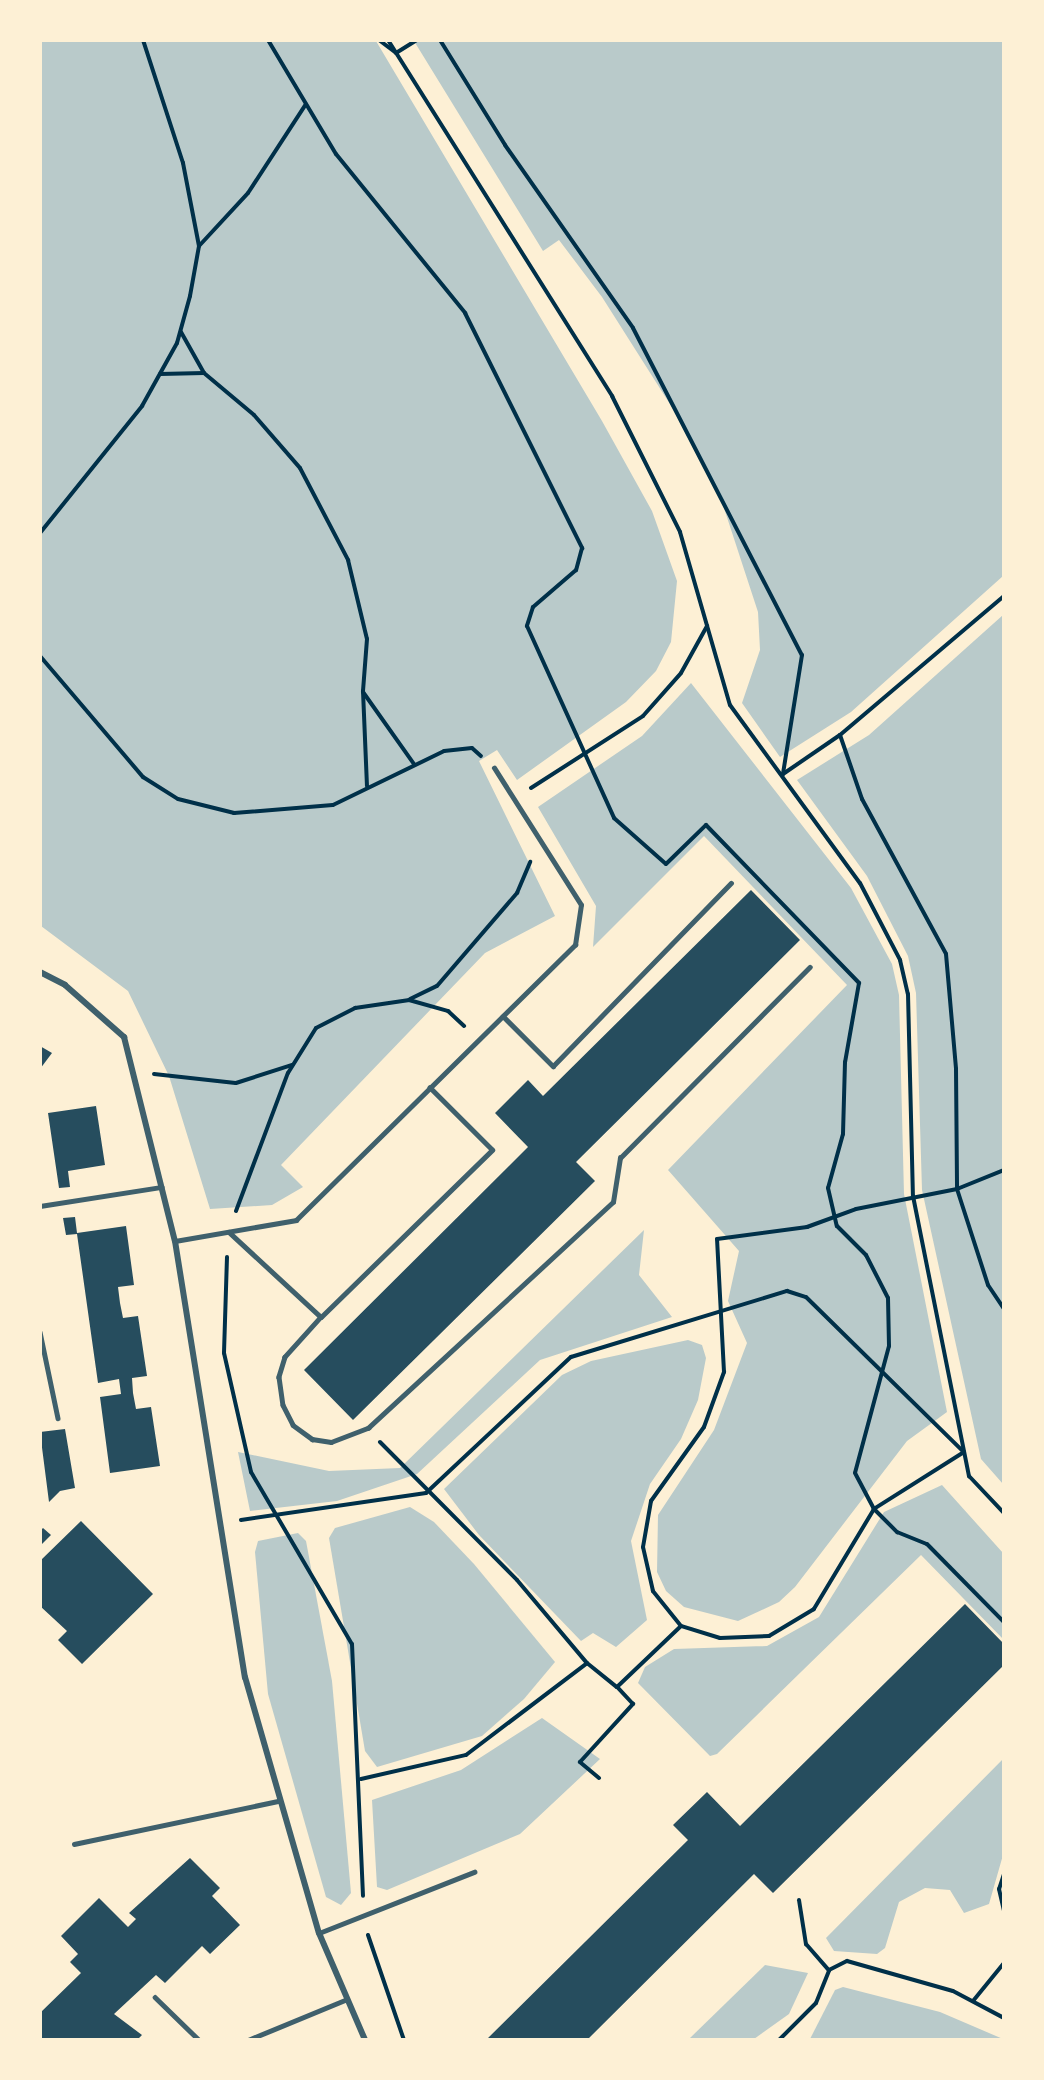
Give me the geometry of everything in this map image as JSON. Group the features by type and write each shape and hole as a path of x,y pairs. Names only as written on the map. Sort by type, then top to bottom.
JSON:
{"street":[{"path":"40,972 65,985 124,1037 175,1241 217,1523 245,1677 278,1801 320,1933 345,2000 365,2040"}],"lane":[{"path":"175,1241 296,1220 575,945 581,905 494,768"},
{"path":"503,1016 553,1066 731,883"},
{"path":"430,1088 492,1150 321,1317 285,1357 279,1377 283,1405 293,1425 312,1439 331,1442 368,1428 613,1202 620,1158 810,967"},
{"path":"40,1206 162,1187"},
{"path":"229,1232 321,1317"},
{"path":"40,1332 58,1418"},
{"path":"74,1844 278,1801"},
{"path":"320,1933 474,1872"},
{"path":"155,1997 199,2040"},
{"path":"248,2040 345,2000"}],"path":[{"path":"40,533 142,406 180,332 199,246 183,163 144,40"},
{"path":"268,40 336,154 465,313 582,548 576,570 533,607 527,626 614,818 666,864 706,825 859,983 845,1062 843,1134 828,1188 834,1217 866,1255 888,1298 889,1346 855,1473 874,1509 897,1532 927,1544 1004,1622"},
{"path":"379,40 396,53"},
{"path":"388,40 612,396 680,532 730,705 860,883 900,960 908,994 913,1196 969,1476 1004,1513"},
{"path":"396,53 417,40"},
{"path":"440,40 505,145 633,328 802,655 783,775"},
{"path":"199,246 248,192 306,104"},
{"path":"180,332 204,373 254,416 300,468 348,560 367,639 363,691 367,786"},
{"path":"159,374 204,373"},
{"path":"783,775 840,735 1004,596"},
{"path":"514,797 643,716 681,674 707,626"},
{"path":"40,656 144,777 178,799 234,813 290,811 333,805 367,786 444,751 472,747 494,768"},
{"path":"363,691 414,764"},
{"path":"840,735 862,799 946,954 956,1069 957,1189 988,1285 1004,1309"},
{"path":"404,2040 379,1980 363,1915 361,1779 352,1644 274,1516 244,1452 224,1353 229,1232 293,1065 316,1028 355,1008 409,1000 437,986 517,893 540,838"},
{"path":"409,1000 448,1011 479,1040"},
{"path":"132,1072 236,1083 293,1065"},
{"path":"964,1452 874,1509 814,1608 769,1636 720,1638 681,1626 653,1591 643,1547 651,1501 704,1427 724,1372 718,1313 717,1239 807,1227 834,1217 913,1196 957,1189 1004,1170"},
{"path":"217,1523 426,1492 571,1357 787,1291 806,1297 882,1375 964,1452"},
{"path":"368,1428 426,1492 517,1580 587,1663 617,1687 633,1704 580,1762 599,1778"},
{"path":"617,1687 681,1626"},
{"path":"361,1779 466,1755 587,1663"},
{"path":"1004,1874 999,1889 1004,1910"},
{"path":"799,1900 806,1944 829,1970"},
{"path":"778,2040 816,2003 829,1970 847,1961 973,2001 1004,2018"},
{"path":"973,2001 1004,1963"}],"shaded area":[{"path":"40,41 376,41 602,421 652,511 677,581 671,642 656,671 626,702 517,780 497,750 479,761 555,916 485,953 281,1165 303,1187 272,1205 210,1209 169,1076 128,991 41,926"},
{"path":"414,41 1003,41 1003,576 851,712 780,757 742,703 760,650 758,612 721,499 680,420 602,297 559,240 543,251"},
{"path":"1003,615 1003,1484 981,1459 922,1190 916,993 908,956 867,876 797,780 869,735"},
{"path":"691,683 851,888 892,964 899,995 904,1194 947,1412 907,1441 795,1587 779,1602 738,1621 684,1607 666,1591 657,1572 658,1515 714,1430 747,1343 728,1301 739,1251 668,1170 847,985 704,836 593,947 596,906 538,807 642,736"},
{"path":"644,1230 639,1275 672,1317 540,1360 417,1474 337,1501 250,1511 238,1452 329,1471 400,1468"},
{"path":"688,1340 702,1345 706,1358 698,1400 681,1439 650,1484 631,1541 647,1620 616,1647 593,1633 581,1641 479,1535 444,1489 562,1375 591,1361"},
{"path":"942,1485 1003,1553 1003,1639 921,1555 717,1754 710,1756 638,1683 645,1667 674,1649 767,1646 819,1617 884,1512"},
{"path":"410,1507 434,1522 474,1564 555,1662 524,1699 482,1736 377,1767 365,1751 329,1538 335,1528"},
{"path":"298,1533 306,1541 332,1681 351,1893 341,1905 326,1897 268,1694 255,1552 258,1541"},
{"path":"542,1718 600,1759 520,1834 387,1890 377,1887 372,1800 461,1770"},
{"path":"1003,1759 1003,1855 989,1904 964,1913 950,1890 925,1888 899,1902 885,1948 877,1954 834,1951 826,1938"},
{"path":"765,1965 808,1973 789,2014 754,2039 689,2039"},
{"path":"843,1987 940,2012 1003,2039 810,2039 835,1990"}],"building":[{"path":"751,890 800,940 576,1162 595,1181 353,1420 304,1370 528,1147 495,1113 528,1080 543,1096"},
{"path":"40,1046 52,1053 40,1069"},
{"path":"96,1106 105,1165 68,1171 70,1187 59,1188 48,1113"},
{"path":"75,1217 77,1233 126,1226 134,1285 118,1287 120,1303 123,1318 138,1316 147,1376 132,1378 133,1393 136,1409 151,1407 160,1466 110,1473 100,1397 121,1394 119,1379 98,1383 77,1234 66,1235 63,1218"},
{"path":"65,1429 75,1488 60,1491 49,1502 40,1432"},
{"path":"81,1521 153,1594 82,1664 58,1640 67,1631 40,1606 40,1561"},
{"path":"43,1528 51,1535 40,1546 40,1531"},
{"path":"965,1604 1004,1644 1004,1665 773,1893 754,1874 587,2040 486,2040 688,1840 673,1825 707,1792 740,1826"},
{"path":"190,1858 220,1888 212,1896 240,1925 210,1954 202,1946 165,1983 156,1975 114,2014 142,2035 137,2040 40,2040 40,2013 81,1973 70,1962 78,1954 61,1936 99,1898 128,1927 136,1919 129,1913"}]}
